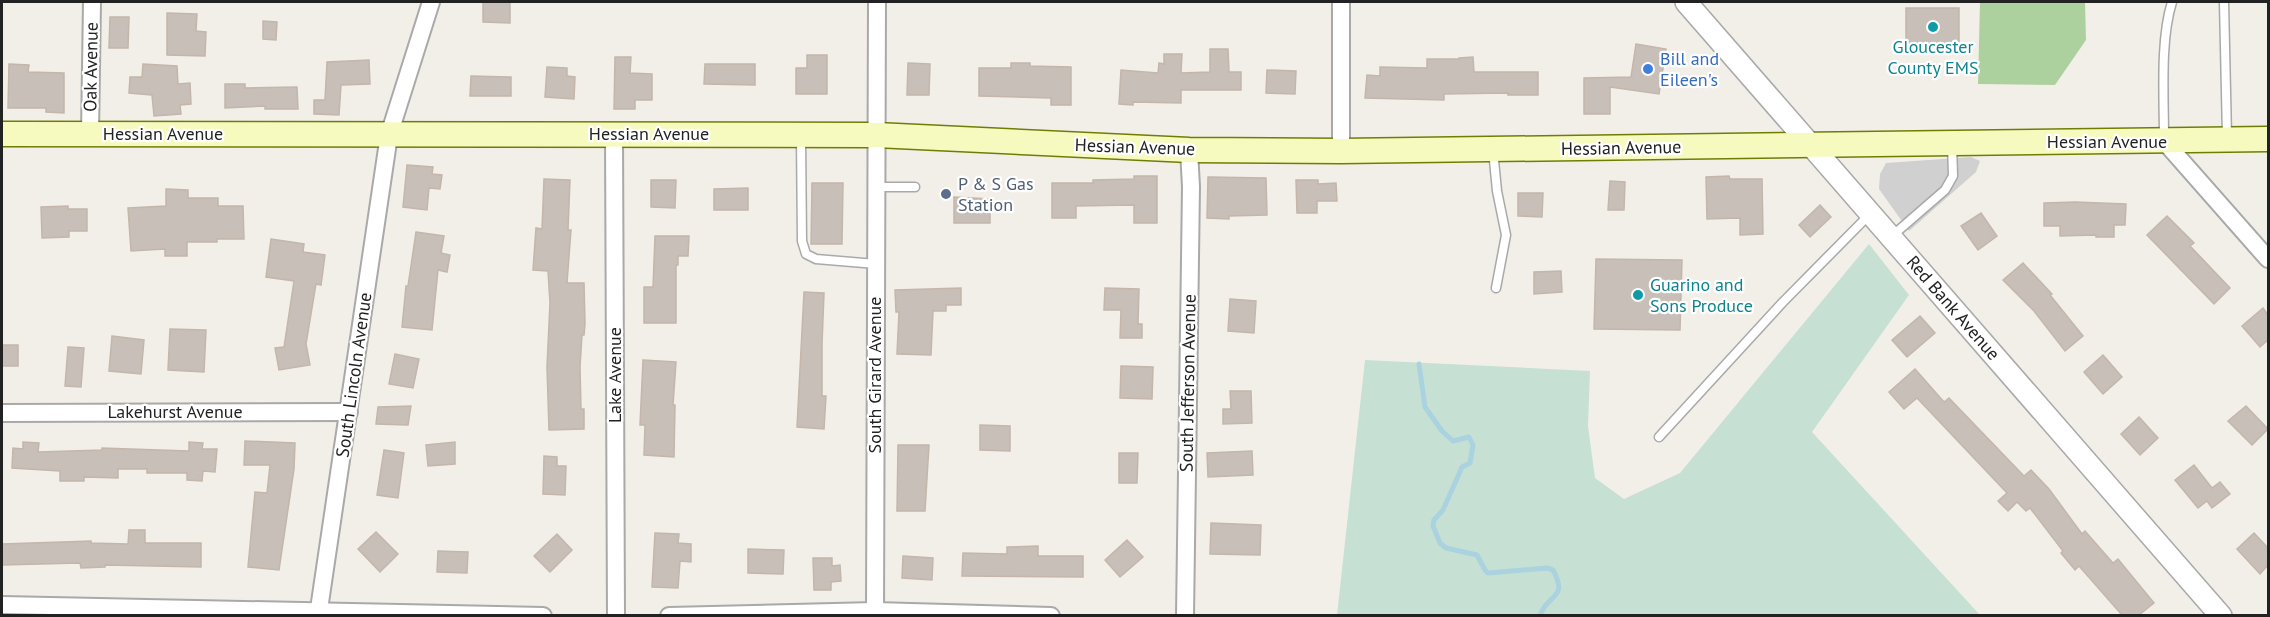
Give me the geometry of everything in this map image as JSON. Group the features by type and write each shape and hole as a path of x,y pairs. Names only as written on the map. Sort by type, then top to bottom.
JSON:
{"main road":[{"name":"Hessian Avenue","path":"2,134 876,135 1189,150 1341,151 2268,140"}],"street":[{"name":"Oak Avenue","path":"90,134 92,2"},
{"name":"South Lincoln Avenue","path":"318,614 389,135 431,2"},
{"name":"South Girard Avenue","path":"875,613 877,2"},
{"path":"1341,2 1341,151"},
{"name":"Red Bank Avenue","path":"1686,2 2221,615"},
{"name":"Lake Avenue","path":"615,134 616,615"},
{"path":"2164,141 2268,259"},
{"name":"South Jefferson Avenue","path":"1185,615 1191,187 1189,150"},
{"name":"Lakehurst Avenue","path":"2,413 349,412"},
{"path":"2,604 318,614 543,615"},
{"path":"669,615 875,613 1051,615"}],"lane":[{"path":"2164,141 2165,57 2168,15 2172,2"},
{"path":"2224,2 2227,140"},
{"path":"801,135 802,241 806,254 816,259 876,264"},
{"path":"1891,236 1945,190 1953,176 1952,143"},
{"path":"1493,150 1497,191 1506,235 1496,288"},
{"path":"876,187 915,187"},
{"path":"1659,438 1783,302 1871,213"}],"shaded area":[{"path":"1971,157 1980,161 1976,172 1909,231 1879,189 1880,174 1886,163"}],"green space":[{"path":"1980,2 2085,2 2086,40 2055,85 1978,84"},
{"path":"1869,244 1909,295 1812,432 1980,615 1337,615 1365,360 1590,371 1588,426 1595,478 1624,499 1680,473"}],"building":[{"path":"483,2 510,2 510,23 483,22"},
{"name":"Gloucester County EMS","path":"1906,8 1959,8 1959,45 1906,45"},
{"path":"167,13 197,14 196,31 206,32 205,56 167,55"},
{"path":"110,17 129,17 128,48 109,48"},
{"path":"263,21 277,22 276,40 263,39"},
{"path":"1636,44 1666,49 1659,94 1610,87 1610,114 1584,114 1584,78 1631,77"},
{"path":"1210,49 1228,49 1229,72 1241,72 1241,90 1181,90 1181,103 1119,104 1121,70 1158,73 1159,63 1164,64 1164,54 1182,54 1181,73 1210,72"},
{"path":"807,55 827,55 827,94 796,94 796,68 807,68"},
{"path":"615,57 631,57 630,73 652,74 652,100 635,100 635,109 614,109"},
{"path":"1473,57 1474,72 1538,72 1538,95 1444,94 1444,100 1365,98 1367,75 1380,76 1380,67 1427,68 1427,59"},
{"path":"369,60 370,84 341,85 339,115 314,114 314,100 325,100 327,62"},
{"path":"908,63 930,64 929,95 907,95"},
{"path":"1011,63 1071,67 1071,105 1051,105 1051,98 979,96 979,68 1011,68"},
{"path":"9,64 29,65 28,72 64,73 64,113 46,112 46,108 8,108"},
{"path":"143,64 177,66 178,84 190,83 191,104 180,105 181,114 154,116 152,95 129,93 130,77 142,77"},
{"path":"705,64 755,64 755,85 704,84"},
{"path":"547,67 567,68 567,76 575,77 574,99 545,97"},
{"path":"1267,70 1296,71 1295,94 1266,93"},
{"path":"471,76 511,77 511,96 470,96"},
{"path":"225,84 245,84 245,88 297,87 298,109 265,109 265,106 225,108"},
{"path":"407,165 433,167 432,174 442,175 440,189 429,188 427,210 403,207"},
{"path":"1134,176 1157,176 1157,223 1134,223 1134,205 1076,206 1076,218 1052,218 1052,183 1093,183 1093,180 1134,179"},
{"path":"1729,176 1730,179 1762,179 1763,234 1740,235 1740,218 1707,219 1706,177"},
{"path":"1208,177 1266,178 1267,215 1229,216 1229,219 1207,218"},
{"path":"544,179 570,180 568,230 571,230 567,283 584,283 585,324 580,367 584,429 549,430 548,271 533,270 536,228 542,229"},
{"path":"651,180 676,180 675,208 651,207"},
{"path":"1296,180 1318,180 1318,184 1336,183 1337,201 1317,201 1317,213 1297,213"},
{"path":"1610,181 1625,182 1624,210 1608,210"},
{"path":"812,183 843,183 842,244 811,244"},
{"path":"748,188 748,210 714,210 714,189"},
{"path":"166,189 188,190 188,198 218,198 218,206 243,206 244,239 187,242 187,256 165,256 165,249 131,251 128,208 166,206"},
{"path":"1518,193 1543,193 1542,217 1518,216"},
{"path":"954,197 990,199 990,223 954,223"},
{"path":"2044,203 2126,204 2125,225 2114,225 2114,237 2060,236 2060,226 2044,226"},
{"path":"1820,205 1831,217 1810,237 1799,225"},
{"path":"68,206 68,209 87,209 87,231 69,231 69,237 42,238 41,207"},
{"path":"1981,213 1997,236 1978,250 1961,226"},
{"path":"2167,216 2194,243 2190,246 2230,288 2214,304 2147,235"},
{"path":"416,232 444,236 441,253 450,255 447,272 438,270 432,330 402,327 406,286 408,286"},
{"path":"655,236 689,236 688,256 678,256 678,265 676,265 676,323 644,323 644,287 653,287"},
{"path":"271,239 304,244 303,252 325,255 321,285 316,284 306,344 310,365 279,370 275,348 284,347 294,281 266,277"},
{"name":"Guarino and Sons Produce","path":"1596,259 1682,260 1680,330 1594,329"},
{"path":"2023,263 2052,294 2050,295 2083,336 2065,351 2034,311 2003,280"},
{"path":"1561,271 1562,292 1534,294 1534,272"},
{"path":"961,288 961,305 946,305 946,311 933,311 931,355 897,354 899,312 896,312 895,290"},
{"path":"1105,288 1139,289 1138,324 1142,324 1142,338 1120,338 1121,310 1104,310"},
{"path":"804,292 824,293 822,396 826,396 824,429 797,427"},
{"path":"1230,299 1256,301 1254,333 1228,331"},
{"path":"2263,308 2268,315 2268,340 2260,347 2242,326"},
{"path":"1920,316 1935,333 1907,357 1892,340"},
{"path":"170,329 206,330 204,372 168,370"},
{"path":"112,336 144,340 141,374 109,371"},
{"path":"2,345 18,345 18,366 2,366"},
{"path":"68,347 84,348 81,387 65,386"},
{"path":"395,354 419,359 413,388 389,384"},
{"path":"2103,355 2122,377 2103,394 2084,372"},
{"path":"643,360 676,362 673,405 675,405 674,457 644,455 645,425 640,425"},
{"path":"1121,366 1153,367 1152,399 1120,398"},
{"path":"1915,369 1944,402 1949,398 2024,476 2031,470 2049,489 2082,534 2085,531 2113,563 2118,559 2154,603 2139,615 2122,615 2079,566 2075,570 2030,508 2026,511 2017,502 2008,511 1998,501 2007,493 1917,398 1904,409 1889,392"},
{"path":"1230,391 1251,391 1252,423 1223,424 1223,409 1231,409"},
{"path":"411,406 408,425 376,424 378,407"},
{"path":"2246,406 2268,429 2252,445 2228,421"},
{"path":"2139,417 2158,438 2140,455 2121,434"},
{"path":"980,425 1010,426 1010,451 980,450"},
{"path":"245,441 295,443 294,469 279,570 248,567 255,492 267,493 270,465 244,465"},
{"path":"23,442 39,443 38,452 102,450 102,448 189,451 189,442 203,443 202,449 217,449 215,472 203,471 202,481 187,480 187,473 147,473 147,469 118,469 118,478 84,477 84,481 60,481 60,471 12,468 13,448 23,449"},
{"path":"455,442 455,464 428,466 426,445"},
{"path":"898,445 929,445 925,511 897,511"},
{"path":"384,450 404,453 398,498 377,495"},
{"path":"1252,451 1253,475 1208,477 1207,453"},
{"path":"1119,453 1138,453 1137,483 1119,483"},
{"path":"544,456 557,457 557,466 566,466 565,495 543,494"},
{"path":"2194,465 2212,488 2220,482 2230,494 2212,508 2207,501 2198,508 2175,480"},
{"path":"1211,523 1261,525 1260,555 1210,554"},
{"path":"129,530 145,530 145,543 201,543 201,567 105,565 105,567 81,568 80,563 2,565 2,544 91,541 91,543 128,544"},
{"path":"376,532 398,554 380,572 358,549"},
{"path":"655,533 679,534 678,543 691,544 691,562 680,561 678,588 652,587"},
{"path":"2254,533 2268,548 2268,565 2260,574 2237,549"},
{"path":"557,534 572,550 550,572 534,556"},
{"path":"1127,540 1143,557 1120,577 1105,560"},
{"path":"1038,546 1038,556 1083,556 1083,577 962,576 963,553 1007,554 1007,547"},
{"path":"748,549 784,550 783,574 748,573"},
{"path":"438,551 468,552 467,573 437,572"},
{"path":"903,556 933,558 932,580 902,578"},
{"path":"813,558 832,558 832,566 840,565 841,581 831,582 831,590 814,590"}],"waterway":[{"path":"1419,364 1425,407 1442,431 1453,441 1469,437 1473,445 1470,463 1462,467 1443,510 1434,520 1433,526 1440,543 1446,548 1477,555 1488,573 1548,568 1553,570 1559,587 1558,592 1547,603 1540,616"}],"place":[{"name":"Gloucester County EMS","path":"1933,27"},
{"name":"Bill and Eileen's","path":"1648,69"},
{"name":"P & S Gas Station","path":"946,194"},
{"name":"Guarino and Sons Produce","path":"1638,295"}]}
